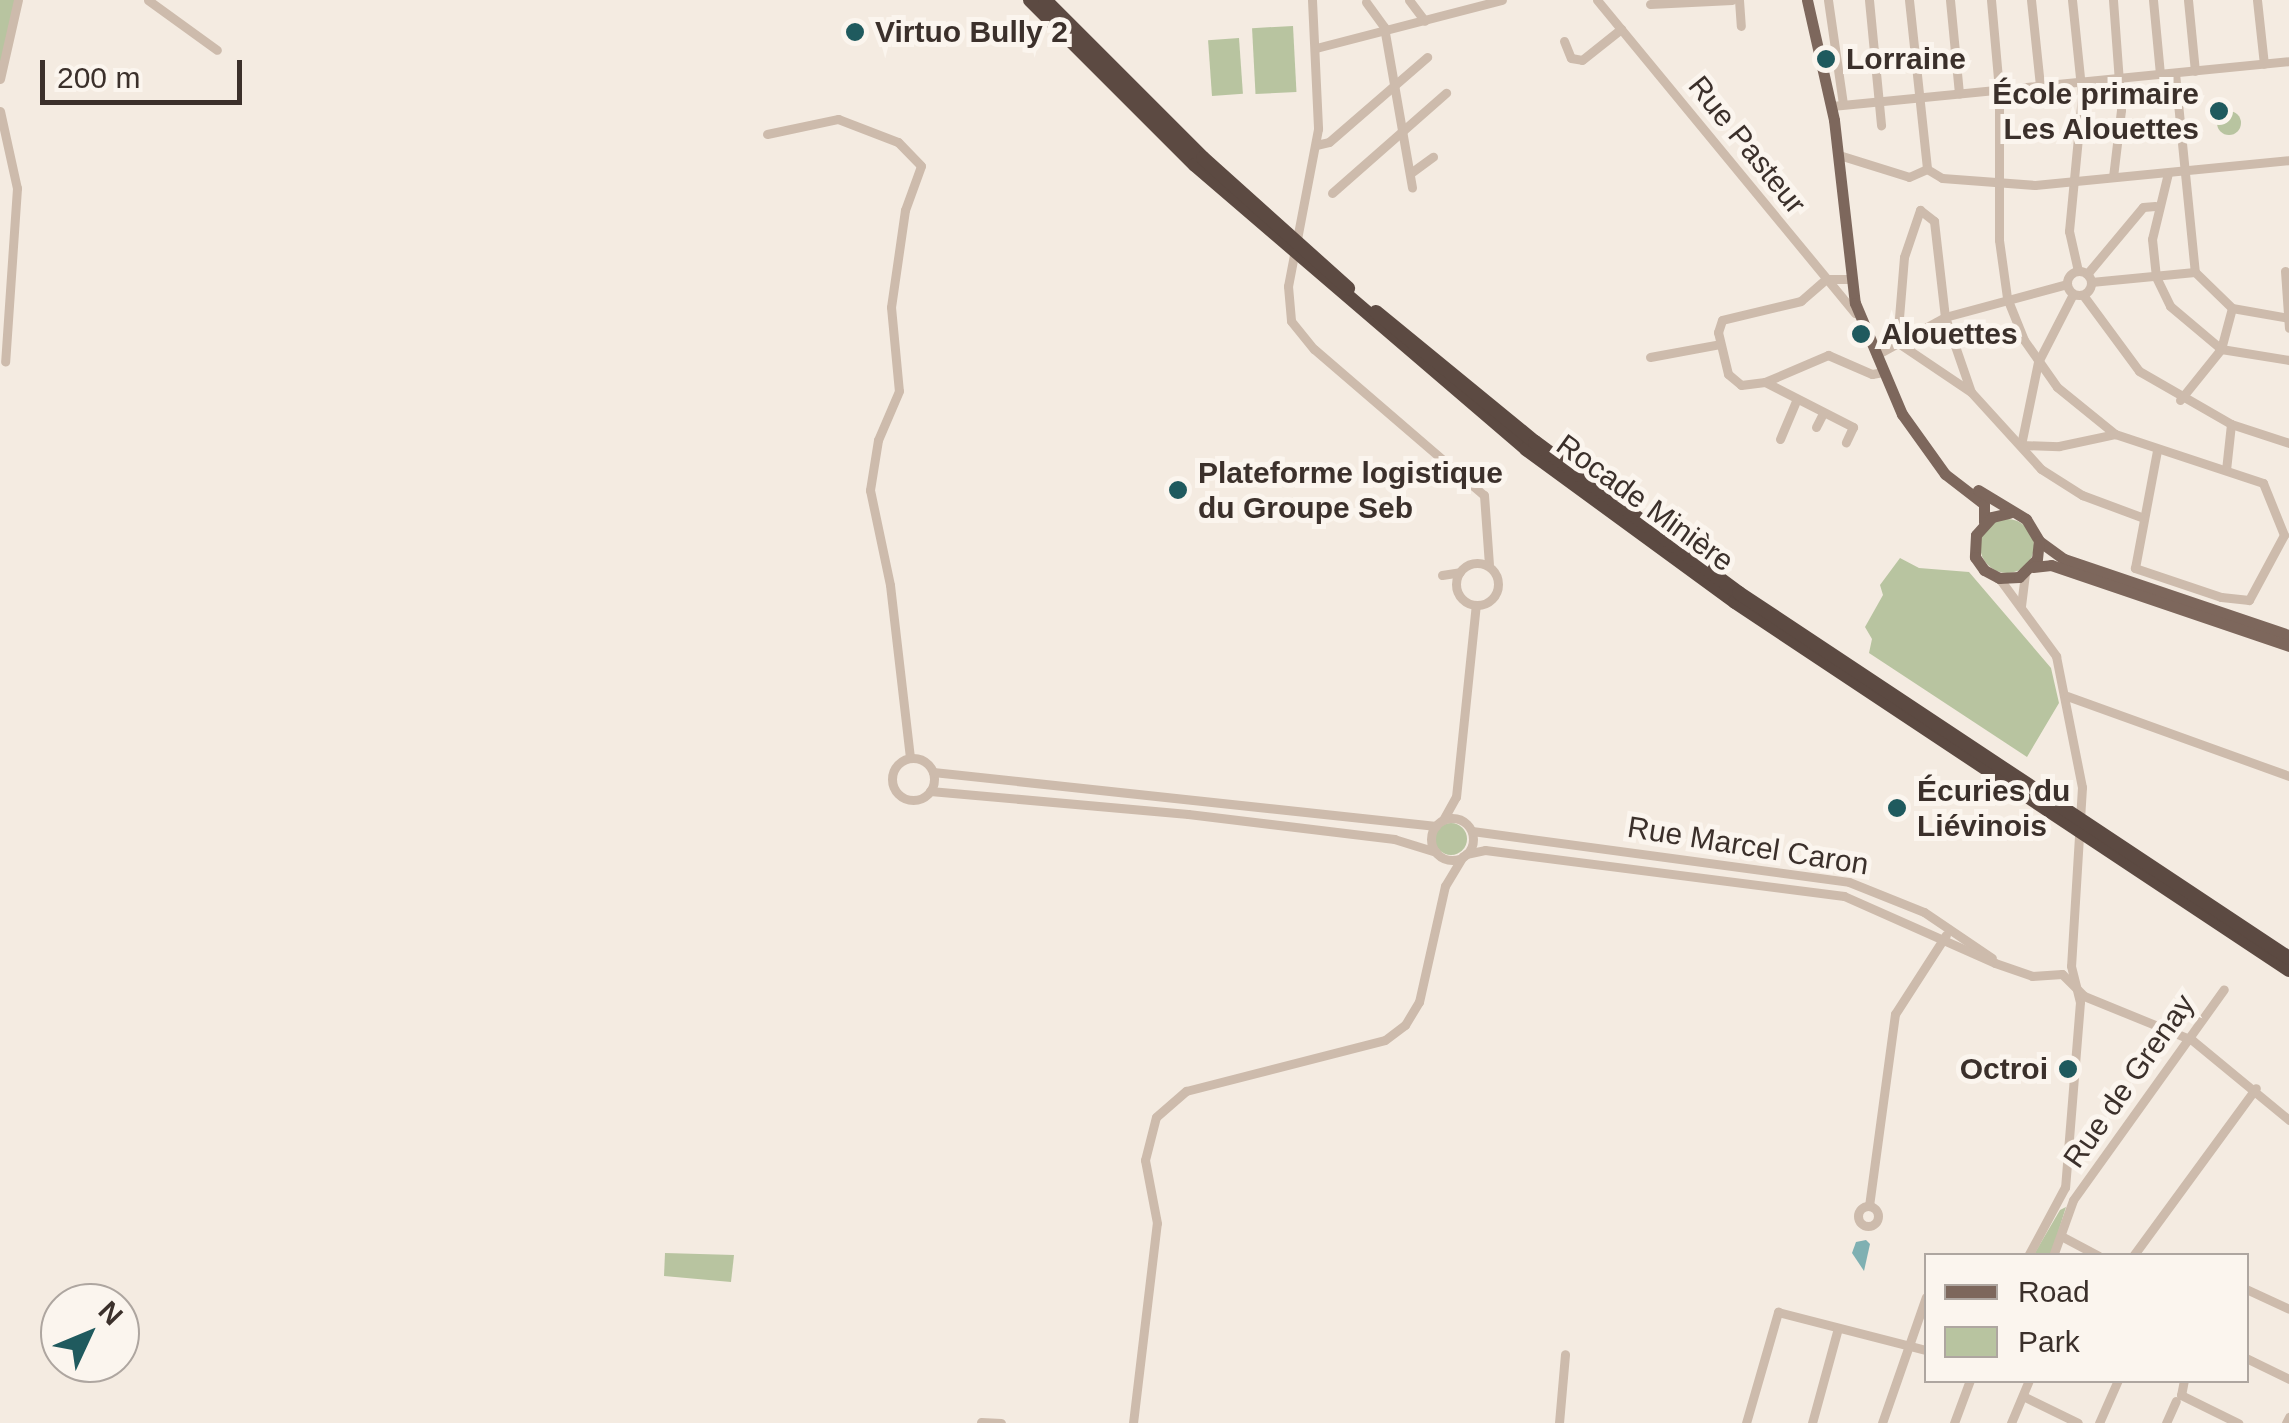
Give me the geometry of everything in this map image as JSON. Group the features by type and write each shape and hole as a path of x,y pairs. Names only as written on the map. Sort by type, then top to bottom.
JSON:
{"highway":[{"name":"Rocade Minière","path":"1030,0 1195,165 1526,449 1734,602 2065,810"},
{"name":"Rocade Minière","path":"1045,0 1203,158 1365,304 1536,442 1739,593 2289,956"},
{"name":"Rocade Minière","path":"2091,827 2289,970"},
{"path":"2239,934 2289,982"}],"main road":[{"path":"1807,0 1837,105 1851,284 1860,318 1883,372 1936,463 1984,504 1984,522 1976,534 1976,557 1998,578 2029,570 2067,570 2289,646"},
{"path":"1936,463 2032,525 2039,541 2098,572 2289,635"},
{"path":"1984,522 2009,513"},
{"path":"2029,570 2039,541"}],"street":[{"path":"0,80 18,0"},
{"path":"148,0 217,50"},
{"path":"1132,1423 1157,1223 1146,1160 1156,1117 1186,1091 1385,1040 1404,1025 1418,1002 1445,886 1465,855 1472,831 1456,797 1476,605 1498,589 1489,564 1484,496 1298,334 1288,286 1316,145 1312,0"},
{"path":"1409,0 1424,21"},
{"path":"1316,48 1500,0"},
{"name":"Rue Pasteur","path":"1598,0 1860,318"},
{"path":"1650,4 1736,0 1741,26"},
{"path":"1828,0 1837,105 2289,61"},
{"path":"1869,0 1881,125"},
{"path":"1909,0 1927,169"},
{"path":"1950,0 1959,94"},
{"path":"1991,0 2000,90 2000,184 2007,298 2038,362 2078,408 2115,434 2156,451 2263,484 2286,535 2249,600 2222,598 2135,568 2156,451"},
{"path":"2031,0 2040,86"},
{"path":"2072,0 2080,82 2070,230 2085,276"},
{"path":"2112,0 2120,78 2113,177"},
{"path":"2152,0 2160,74"},
{"path":"2188,0 2195,71"},
{"path":"2257,0 2264,64"},
{"path":"1366,2 1384,31 1412,188"},
{"path":"1564,41 1571,58 1582,60 1621,30"},
{"path":"1316,145 1329,142 1427,57"},
{"path":"2175,73 2195,272 2232,308 2288,318"},
{"path":"1332,193 1446,93"},
{"path":"0,111 17,188 6,362"},
{"path":"767,134 838,119 898,142 921,166 905,210 891,307 899,390 878,440 870,490 890,585 910,758"},
{"path":"1839,155 1909,177 1927,169"},
{"path":"1412,172 1433,157"},
{"path":"1927,169 1942,178 2000,184 2071,182 2289,160"},
{"path":"2168,173 2155,206 2156,277 2182,320 2221,349 2289,360"},
{"path":"2020,444 2038,362 2074,291 2143,208 2155,206"},
{"path":"1897,342 1906,242 1915,214 1924,210 1934,220 1945,317 1971,392"},
{"path":"2285,271 2289,328"},
{"path":"2085,276 2156,277 2195,272"},
{"path":"1876,355 1945,317 2007,298 2074,291 2085,276"},
{"path":"1851,284 1826,279 1801,301 1722,320 1720,344 1730,379 1741,385 1765,382 1828,356 1872,374 1883,372"},
{"path":"1837,292 1851,284"},
{"path":"2074,291 2125,358 2180,400 2231,424 2289,443"},
{"path":"2180,400 2221,349 2232,308"},
{"path":"1897,342 1971,392 2006,437 2020,444 2064,486 2144,518"},
{"path":"1650,358 1720,344"},
{"path":"1765,382 1853,427 1846,442"},
{"path":"1780,439 1796,401"},
{"path":"1816,427 1823,414"},
{"path":"2226,470 2231,424"},
{"path":"2020,444 2059,446 2115,434"},
{"path":"1476,605 1456,586 1460,572 1477,562 1488,543"},
{"path":"1477,562 1489,564"},
{"path":"2020,609 2029,570"},
{"path":"1998,578 2056,656 2068,696 2082,787 2071,966 2078,992 2061,1199 2030,1253"},
{"path":"2068,696 2289,776"},
{"path":"910,758 933,772 1439,823 1464,821"},
{"path":"910,758 892,775 896,791 911,800 930,791 1188,814 1394,839 1438,854"},
{"path":"930,791 933,772"},
{"path":"1445,886 1438,854 1439,823 1456,797"},
{"name":"Rue Marcel Caron","path":"1472,831 1849,882 1950,928 1999,962"},
{"name":"Rue Marcel Caron","path":"1438,854 1465,855 1486,850 1844,896 2032,976 2062,974"},
{"path":"1844,896 1849,882"},
{"path":"1869,1206 1895,1014 1950,928"},
{"path":"2071,966 2062,974 2078,992 2192,1040 2256,1088 2289,1120"},
{"name":"Rue de Grenay","path":"2073,1200 2192,1040 2224,988"},
{"path":"2135,1253 2256,1088"},
{"path":"2054,1253 2073,1200 2061,1199"},
{"path":"2063,1236 2093,1253"},
{"path":"2249,1290 2289,1310"},
{"path":"1882,1423 1924,1303"},
{"path":"1746,1423 1773,1318 1778,1312 1924,1350"},
{"path":"1812,1423 1838,1328"},
{"path":"1560,1423 1566,1354"},
{"path":"2249,1359 2289,1378"},
{"path":"1954,1423 1969,1383"},
{"path":"2010,1423 2028,1383"},
{"path":"2099,1423 2117,1383"},
{"path":"2182,1384 2182,1395 2238,1423"},
{"path":"2023,1396 2078,1423"},
{"path":"2166,1423 2176,1401"},
{"path":"982,1422 1001,1423"}],"green space":[{"path":"0,0 15,0 0,70"},
{"path":"1293,26 1296,92 1256,94 1252,28"},
{"path":"1239,38 1243,94 1212,96 1208,40"},
{"path":"2229,111 2238,114 2238,132 2229,135 2220,132 2217,123 2220,114"},
{"path":"2007,519 2026,527 2034,546 2026,565 2007,573 1988,565 1980,546 1988,527"},
{"path":"1900,558 1919,568 1969,572 2051,668 2059,703 2027,757 1869,653 1872,639 1865,627 1883,595 1880,585"},
{"path":"1451,823 1463,827 1467,839 1463,851 1451,855 1439,851 1435,839 1439,827"},
{"path":"2066,1207 2052,1253 2035,1253 2060,1210"},
{"path":"665,1253 734,1255 731,1282 664,1276"}],"water":[{"path":"1866,1240 1870,1244 1864,1271 1852,1253 1856,1242"}],"place":[{"name":"Virtuo Bully 2","path":"855,32"},
{"name":"Lorraine","path":"1826,59"},
{"name":"École primaire Les Alouettes","path":"2219,111"},
{"name":"Alouettes","path":"1861,334"},
{"name":"Plateforme logistique du Groupe Seb","path":"1178,490"},
{"name":"Écuries du Liévinois","path":"1897,808"},
{"name":"Octroi","path":"2068,1069"}]}
